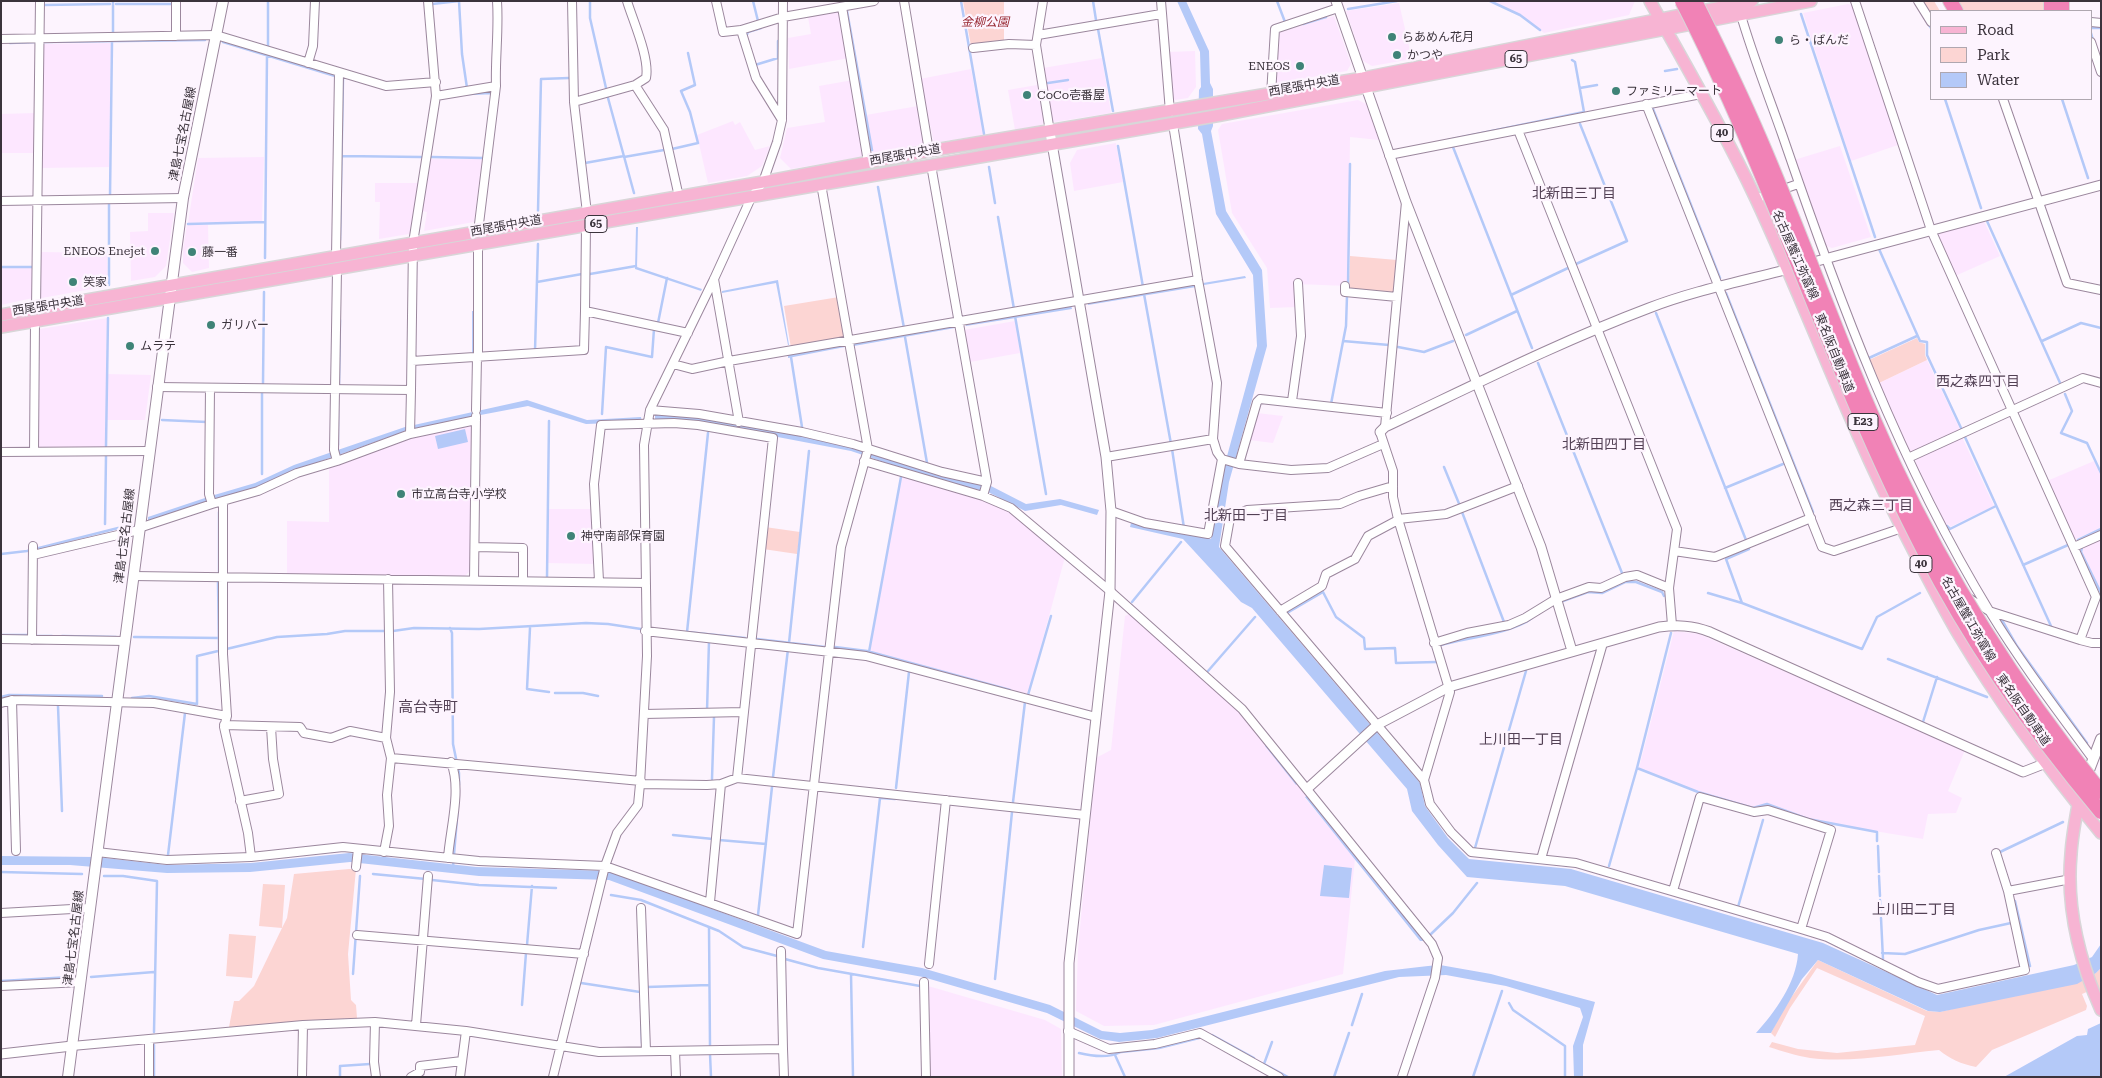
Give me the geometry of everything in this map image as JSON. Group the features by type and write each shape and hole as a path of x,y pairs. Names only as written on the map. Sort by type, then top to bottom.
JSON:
{"highway":[{"name":"東名阪自動車道","path":"1682,1 1734,107 1858,411 1924,551 1971,633 1999,676 2059,760 2101,812"},
{"name":"東名阪自動車道","path":"1695,1 1741,94 1777,178 1859,384 1895,466 1936,548 1981,627 2010,670 2064,745 2101,792"},
{"path":"1702,1 1747,100 1777,178"}],"main road":[{"name":"津島七宝名古屋線","path":"68,1077 183,198 223,1"},
{"name":"名古屋蟹江弥富線","path":"1650,1 1755,198 1902,528 1929,579 1960,636 2009,712 2101,833"},
{"name":"西尾張中央道","path":"1738,7 1752,1"},
{"name":"西尾張中央道","path":"1,315 679,197 929,151 1190,109 1220,109 1365,83 1663,24 1738,7 1811,1"},
{"name":"西尾張中央道","path":"1,327 751,198 931,165 1052,146 1190,121 1220,109 1271,95 1365,83"},
{"path":"2100,1007 2080,954 2075,925 2071,855 2078,805 2101,739"}],"street":[{"path":"36,308 40,1"},
{"path":"176,1 176,36"},
{"path":"308,63 313,46 315,1"},
{"path":"410,430 414,243 436,96 428,1"},
{"path":"478,232 496,86 495,65 499,23 497,1"},
{"path":"572,1 574,102 587,213"},
{"path":"574,102 635,85 646,78 647,72 628,1"},
{"path":"716,1 723,32 741,30 783,17 874,1"},
{"path":"553,1077 604,868 617,833 638,805 647,656 645,632 644,445 646,424 650,410 688,334 751,198 763,182 782,120 783,1"},
{"path":"904,1 929,151"},
{"path":"1043,1 1036,45 1106,457 1111,511 1110,591 1069,963 1068,1030 1070,1077"},
{"path":"1160,1 1170,112"},
{"path":"1855,1 1931,230 2096,597 2080,640"},
{"path":"1918,1 1930,20"},
{"path":"1271,95 1275,30 1337,5 1406,202 1541,547 1572,651"},
{"path":"842,7 868,162"},
{"path":"1738,7 1825,259 1853,331 1908,458 1957,553 1990,611 2016,652 2093,758"},
{"path":"1038,35 1161,14"},
{"path":"741,30 756,78 782,120"},
{"path":"1,39 216,35 386,86 436,82"},
{"path":"973,48 1010,44 1036,45"},
{"path":"2092,45 2101,72"},
{"path":"336,256 338,72"},
{"path":"635,85 664,130 679,197"},
{"path":"436,96 496,86"},
{"path":"1390,155 1701,94"},
{"path":"2003,100 2067,283 2101,290"},
{"path":"1646,104 1822,547 1834,551 1902,528"},
{"path":"1173,124 1217,383 1212,439 1216,452 1223,459 1238,463 1291,470 1328,468 1383,444"},
{"path":"1518,130 1677,529 1669,588 1672,625"},
{"path":"931,165 959,320 985,488"},
{"path":"97,853 167,860 251,857 343,847 451,859 604,868 710,902 797,934 841,547 866,455 821,184"},
{"path":"1755,198 1798,184"},
{"path":"1383,430 1476,384 1597,328 1650,307 1718,287 2101,185"},
{"path":"1,201 183,198"},
{"path":"1406,202 1383,444 1393,471 1392,497 1398,520 1450,692 1424,780"},
{"path":"412,361 584,350 586,226"},
{"path":"474,580 478,244"},
{"path":"336,270 336,457"},
{"path":"714,279 739,422"},
{"path":"673,364 692,369 959,320 1198,280"},
{"path":"1292,401 1301,336 1298,283"},
{"path":"1345,286 1345,292 1397,297"},
{"path":"585,311 688,334"},
{"path":"34,452 35,322"},
{"path":"1908,458 2083,378 2101,383"},
{"path":"157,387 411,390"},
{"path":"210,388 210,500"},
{"path":"1238,463 1257,402 1260,399 1292,401 1387,413"},
{"path":"650,410 699,414 802,432 866,455 985,488"},
{"path":"32,640 33,551 139,530 210,500 223,501 258,491 336,457 410,430 476,415"},
{"path":"599,581 594,484 601,425 674,423 698,425 772,438 737,778"},
{"path":"1106,457 1212,439"},
{"path":"1,452 149,451"},
{"path":"866,455 942,472 985,488 1110,591 1242,709 1308,788 1432,944 1438,958 1435,978 1402,1077"},
{"path":"1111,511 1145,522 1208,534 1223,459"},
{"path":"1212,514 1230,518 1247,510 1340,504 1393,486"},
{"path":"1280,611 1322,586 1326,574 1354,559 1368,536 1398,520 1446,514 1518,486"},
{"path":"223,501 222,652 227,716 224,725 248,833 251,857"},
{"path":"1230,518 1225,546 1424,780 1430,804 1451,832 1471,852 1576,863 1801,929 1827,937 1918,982 1938,989 2025,970 2008,891 1996,853"},
{"path":"1674,551 1716,556 1811,518"},
{"path":"2074,547 2101,535"},
{"path":"475,548 523,548 523,580"},
{"path":"1434,642 1509,625 1526,618 1556,598 1589,586 1601,588 1625,576 1637,575 1669,588"},
{"path":"133,576 646,583"},
{"path":"384,852 389,826 387,795 391,758 386,738 390,692 388,579"},
{"path":"1929,579 1962,594 1990,611 2080,640 2092,643 2101,642"},
{"path":"1308,788 1377,726 1406,708 1449,687 1572,651 1672,625 1690,626 1710,632 2023,772 2046,763"},
{"path":"645,632 866,656 1096,717"},
{"path":"1,639 124,641"},
{"path":"1541,860 1603,643"},
{"path":"1,703 12,700 154,703 227,716"},
{"path":"12,700 16,851"},
{"path":"644,714 744,712"},
{"path":"224,725 300,727 304,733 331,738 350,731 386,738"},
{"path":"240,801 279,794 273,759 271,727"},
{"path":"391,758 454,762 640,783 721,784 737,778 1085,815"},
{"path":"451,859 450,831 454,823 454,762"},
{"path":"710,902 721,784"},
{"path":"1672,892 1700,798 1754,812 1768,810 1831,830 1801,929"},
{"path":"929,964 946,800"},
{"path":"356,865 358,850"},
{"path":"416,1025 428,876"},
{"path":"2008,891 2071,879"},
{"path":"1,913 90,908"},
{"path":"641,908 646,1051"},
{"path":"357,935 584,954"},
{"path":"781,951 784,1077"},
{"path":"1,986 80,982"},
{"path":"924,982 926,1077"},
{"path":"375,1022 374,1062 376,1077"},
{"path":"1,1054 149,1039 375,1022 466,1031 599,1052 783,1049"},
{"path":"302,1077 303,1026"},
{"path":"1068,1030 1109,1049 1155,1044 1200,1034 1279,1077"},
{"path":"460,1077 466,1031"},
{"path":"149,1039 149,1077"},
{"path":"675,1051 676,1077"},
{"path":"411,1077 420,1072 420,1066 462,1061"}],"shaded area":[{"path":"1493,1 1635,1 1629,15 1544,33 1521,15"},
{"path":"1399,3 1412,59 1372,66 1363,61 1346,11"},
{"path":"1848,4 1853,6 1898,145 1851,161 1803,13"},
{"path":"838,12 841,15 849,58 789,69 788,38 811,34 808,17"},
{"path":"1334,16 1351,64 1347,71 1272,84 1278,33"},
{"path":"111,43 109,167 41,168 42,47 45,44"},
{"path":"1195,51 1196,87 1188,98 1175,100 1172,98 1168,52"},
{"path":"1102,58 1111,113 1052,121 1043,68"},
{"path":"971,69 983,135 934,143 920,79"},
{"path":"853,80 864,154 862,157 791,169 780,158 787,128 825,122 819,86"},
{"path":"1037,85 1044,121 1042,125 1015,130 1008,90"},
{"path":"1358,100 1366,104 1379,140 1350,137 1348,286 1296,284 1297,307 1270,308 1267,268 1232,213 1218,130 1222,124"},
{"path":"918,106 924,142 921,146 873,153 866,115"},
{"path":"35,113 35,153 1,153 1,114"},
{"path":"733,121 735,125 740,122 755,150 770,146 762,166 747,176 708,183 697,135"},
{"path":"1116,143 1123,182 1074,191 1070,163 1077,150"},
{"path":"1840,146 1871,237 1832,248 1824,245 1794,160"},
{"path":"264,157 262,221 188,223 198,158"},
{"path":"430,159 482,159 474,222 424,231 427,212 421,211"},
{"path":"375,183 419,183 412,231 409,234 379,239 380,202 375,202"},
{"path":"148,213 174,213 166,266 155,277 131,281 130,232 148,231"},
{"path":"1984,221 2000,256 1955,276 1937,237 1939,232"},
{"path":"187,225 208,225 209,268 192,272 183,263"},
{"path":"40,252 107,253 108,286 39,297"},
{"path":"1,268 33,268 33,298 1,305"},
{"path":"107,318 106,374 151,375 145,420 105,420 105,449 40,449 37,446 38,331 40,329"},
{"path":"1015,321 1020,353 970,362 964,330"},
{"path":"1927,360 1961,431 1915,452 1908,451 1879,383"},
{"path":"1257,413 1283,416 1273,443 1249,440"},
{"name":"市立高台寺小学校","path":"470,423 473,425 472,569 464,577 287,575 287,521 329,522 329,466 407,438"},
{"path":"1962,437 1994,506 1950,527 1949,524 1946,526 1915,464 1917,458"},
{"path":"2094,461 2101,475 2101,528 2076,539 2073,538 2047,481"},
{"path":"902,476 1004,507 1065,557 1028,694 870,651"},
{"name":"神守南部保育園","path":"549,509 591,509 595,564 548,563"},
{"path":"2101,539 2101,592 2082,553 2084,545"},
{"path":"1131,613 1242,713 1308,795 1305,798 1355,859 1343,974 1154,1025 1104,1026 1076,1011 1078,949 1096,758 1111,750 1125,616"},
{"path":"1674,631 1699,634 1965,750 1948,791 1962,798 1956,813 1928,814 1923,839 1809,818 1768,804 1753,807 1698,791 1639,768"},
{"path":"928,986 1045,1020 1061,1029 1062,1077 930,1077"}],"green space":[{"name":"金柳公園","path":"963,1 1004,1 1004,42 971,46"},
{"path":"1920,1 1934,1 1939,10 1930,10 1930,16"},
{"path":"1956,1 2046,1 2047,10 1962,10"},
{"path":"1350,256 1397,260 1395,290 1391,293 1349,288"},
{"path":"839,297 845,333 843,338 791,348 784,306"},
{"path":"1917,338 1919,342 1925,344 1927,360 1879,383 1869,360"},
{"path":"765,527 800,532 797,554 763,549"},
{"path":"356,869 348,954 351,1000 356,1005 357,1018 229,1027 234,1001 239,1001 254,986 287,918 294,874"},
{"path":"263,884 285,885 282,928 259,926"},
{"path":"229,934 256,936 252,978 226,976"},
{"path":"1818,960 1927,1011 1940,1012 2096,973 2101,968 2101,1000 2096,988 2082,994 2087,1006 2086,1010 1992,1050 1976,1067 1956,1061 1939,1050 1859,1059 1826,1059 1805,1057 1769,1047 1772,1042 1798,1049 1837,1053 1915,1045 1925,1016 1817,968 1790,1008 1775,1037 1771,1033 1785,1006"}],"water":[{"path":"1177,1 1186,1 1209,51 1210,83 1213,89 1213,126 1211,131 1226,211 1262,270 1267,346 1229,482 1219,547 1420,783 1425,806 1448,838 1469,859 1571,869 1823,943 1937,995 2074,965 2092,957 2101,944 2101,968 2096,973 2077,984 1940,1012 1928,1011 1818,960 1802,979 1771,1033 1756,1033 1770,1016 1789,986 1798,954 1565,886 1467,877 1438,845 1412,811 1407,789 1252,608 1241,602 1183,539 1130,527 1131,523 1211,539 1220,482 1257,346 1253,275 1216,214 1202,134 1198,129 1199,90 1201,87 1200,52"},
{"path":"636,227 638,227 637,267 702,289 701,291 635,269"},
{"path":"1245,276 1246,278 1204,285 1203,283"},
{"path":"778,280 789,345 776,283 722,293 722,291"},
{"path":"1195,284 1196,287 1088,305 1088,302"},
{"path":"1071,305 1072,309 966,326 966,323"},
{"path":"472,311 475,311 474,353 472,353"},
{"path":"954,325 955,328 854,346 854,343"},
{"path":"844,344 845,347 788,358 788,354"},
{"path":"527,400 587,420 641,417 642,422 586,424 528,406 470,417 406,431 296,470 256,488 204,502 148,522 148,517 255,483 294,465 405,427"},
{"path":"671,414 700,417 853,446 940,474 989,485 1026,504 1060,499 1099,510 1097,515 1061,505 1025,511 988,492 943,482 851,451 699,422 655,421 655,415"},
{"path":"465,429 468,442 438,449 435,436"},
{"path":"1267,744 1298,783 1296,785 1265,746"},
{"path":"1308,795 1422,937 1423,941 1420,941 1305,797"},
{"path":"349,853 476,867 610,871 826,951 922,968 1050,1005 1102,1031 1120,1033 1152,1030 1385,971 1440,965 1491,974 1595,1002 1583,1045 1583,1077 1574,1077 1573,1046 1583,1017 1580,1008 1506,986 1446,975 1399,977 1157,1038 1119,1042 1100,1039 1047,1013 923,977 823,959 609,880 479,876 350,862 250,872 167,873 70,865 1,865 1,856 97,857 167,865 251,863"},
{"path":"1324,865 1352,868 1349,898 1320,896"},
{"path":"2101,1023 2101,1077 2004,1077 2077,1036 2087,1035 2088,1029"}],"waterway":[{"path":"113,1 113,34"},
{"path":"268,1 268,47"},
{"path":"459,1 462,54 467,88"},
{"path":"432,4 459,1"},
{"path":"590,1 590,18 606,88"},
{"path":"753,1 758,21"},
{"path":"961,1 984,134"},
{"path":"1093,1 1096,20"},
{"path":"1277,1 1285,22"},
{"path":"1348,9 1397,1"},
{"path":"1490,1 1520,15 1540,30"},
{"path":"44,5 110,4"},
{"path":"116,4 172,4"},
{"path":"847,11 872,150"},
{"path":"1801,14 1875,237"},
{"path":"1303,24 1326,17"},
{"path":"746,37 748,32 761,28"},
{"path":"2092,28 2101,28"},
{"path":"1098,29 1113,111"},
{"path":"44,42 205,40"},
{"path":"755,63 755,65 778,58 778,41"},
{"path":"10,43 35,42"},
{"path":"110,196 112,42"},
{"path":"223,42 335,76"},
{"path":"672,149 698,143 690,112 681,91 695,85 688,53"},
{"path":"265,258 267,55"},
{"path":"1448,140 1584,112 1575,62 1572,60"},
{"path":"1665,71 1677,69"},
{"path":"538,211 541,79 569,78"},
{"path":"340,240 343,79"},
{"path":"1048,83 1068,80"},
{"path":"1580,88 1597,85"},
{"path":"468,94 492,94"},
{"path":"608,98 634,193"},
{"path":"1945,100 1981,208"},
{"path":"2062,100 2088,178"},
{"path":"1653,109 1720,278"},
{"path":"1576,264 1627,241 1580,124"},
{"path":"1118,146 1143,287"},
{"path":"1453,147 1532,348"},
{"path":"624,157 664,150"},
{"path":"342,156 421,157"},
{"path":"585,163 624,156"},
{"path":"431,157 484,158"},
{"path":"1348,285 1350,164"},
{"path":"989,167 995,203"},
{"path":"878,187 904,328"},
{"path":"109,204 109,285"},
{"path":"998,217 1014,309"},
{"path":"1987,221 2061,385"},
{"path":"188,224 265,222"},
{"path":"535,351 538,244"},
{"path":"1879,249 1920,341 1927,342 1927,355 1962,430"},
{"path":"590,274 636,266"},
{"path":"1,267 33,267"},
{"path":"1511,295 1568,268"},
{"path":"537,282 582,274"},
{"path":"658,323 667,278"},
{"path":"263,383 264,292"},
{"path":"1726,293 1813,512"},
{"path":"1144,294 1171,444"},
{"path":"1331,404 1346,326 1347,296"},
{"path":"1466,335 1517,311"},
{"path":"1656,313 1746,540"},
{"path":"1015,316 1046,494"},
{"path":"106,446 108,318"},
{"path":"339,385 340,320"},
{"path":"2042,341 2081,323 2101,328"},
{"path":"602,414 606,347 652,357 654,329"},
{"path":"1869,358 1917,336"},
{"path":"905,337 927,463"},
{"path":"1343,341 1389,345"},
{"path":"1398,347 1424,352 1453,341"},
{"path":"791,357 802,427"},
{"path":"1538,363 1622,573"},
{"path":"262,392 262,474"},
{"path":"2065,394 2072,411 2061,433 2087,443 2101,473"},
{"path":"338,410 338,445"},
{"path":"162,420 207,422"},
{"path":"547,577 549,421"},
{"path":"687,632 708,433"},
{"path":"1965,437 2051,626"},
{"path":"1172,449 1184,528"},
{"path":"789,643 809,451"},
{"path":"105,524 106,456"},
{"path":"1725,488 1783,464"},
{"path":"1444,467 1460,506"},
{"path":"869,652 901,477"},
{"path":"1947,526 1950,529 1996,506"},
{"path":"219,512 219,573"},
{"path":"1462,512 1504,622"},
{"path":"1,554 27,551 130,525"},
{"path":"2078,540 2101,529"},
{"path":"1132,602 1181,542"},
{"path":"2023,565 2068,545"},
{"path":"2082,547 2081,552 2101,593"},
{"path":"1742,603 1726,559 1749,549"},
{"path":"218,582 219,652"},
{"path":"1563,601 1588,592 1602,593 1625,582 1636,582 1662,592 1664,596"},
{"path":"1287,613 1323,592 1336,617 1364,638 1365,649 1395,648 1396,663 1437,662"},
{"path":"1708,593 1742,603 1862,649 1877,617 1920,593"},
{"path":"1028,695 1051,616"},
{"path":"1208,671 1255,617"},
{"path":"1441,645 1513,628 1532,618"},
{"path":"2002,620 2017,646 2087,743"},
{"path":"132,698 149,696 197,704 197,656 277,637 345,631 393,631 414,628 479,629 586,623 641,629"},
{"path":"450,628 452,633 453,744 459,773 459,785"},
{"path":"530,628 527,689 549,692"},
{"path":"687,632 745,638"},
{"path":"1609,866 1637,768 1671,633"},
{"path":"1,635 27,635"},
{"path":"36,636 52,636"},
{"path":"62,636 116,637"},
{"path":"134,637 219,638"},
{"path":"757,639 825,647"},
{"path":"707,711 709,641"},
{"path":"835,647 867,651 1010,690"},
{"path":"773,777 788,649"},
{"path":"1888,659 1987,697"},
{"path":"1475,848 1526,671"},
{"path":"896,788 909,672"},
{"path":"1923,722 1937,677"},
{"path":"555,693 583,693 598,696"},
{"path":"1,697 9,695 102,696"},
{"path":"1013,802 1025,702"},
{"path":"58,706 62,811"},
{"path":"168,855 185,713"},
{"path":"712,779 714,717"},
{"path":"1637,768 1698,792 1753,808 1767,804 1808,819 1877,832 1877,841"},
{"path":"758,915 772,787"},
{"path":"863,947 880,798 895,799"},
{"path":"453,867 458,806"},
{"path":"995,979 1012,812"},
{"path":"1738,907 1763,820"},
{"path":"2000,852 2063,822"},
{"path":"673,835 713,839"},
{"path":"719,840 766,844"},
{"path":"1878,846 1879,872"},
{"path":"1,872 82,874"},
{"path":"373,874 426,879"},
{"path":"104,876 123,876 157,881 154,1032"},
{"path":"353,974 360,876"},
{"path":"1879,876 1880,896"},
{"path":"432,880 479,885 556,888"},
{"path":"1431,934 1453,913 1477,883"},
{"path":"527,945 532,886"},
{"path":"611,895 641,900 719,931 743,947 777,956"},
{"path":"1880,900 1881,915"},
{"path":"2015,901 2030,966"},
{"path":"1881,918 1883,959"},
{"path":"1882,953 1905,954 1979,930 2011,923"},
{"path":"709,927 710,1046"},
{"path":"522,1005 526,953"},
{"path":"785,959 818,968 920,986"},
{"path":"91,977 154,972"},
{"path":"851,974 853,1077"},
{"path":"1,981 71,977"},
{"path":"581,983 640,992"},
{"path":"647,987 709,985"},
{"path":"1473,1077 1502,991"},
{"path":"1352,1025 1362,994"},
{"path":"1509,1003 1513,1010 1565,1046 1565,1077"},
{"path":"641,1005 642,1043"},
{"path":"1334,1077 1349,1033"},
{"path":"1212,1035 1254,1058"},
{"path":"1079,1053 1106,1056 1121,1052 1159,1048 1199,1038"},
{"path":"1272,1042 1264,1064 1288,1077"},
{"path":"154,1045 154,1077"},
{"path":"710,1054 711,1077"},
{"path":"1115,1055 1125,1077"},
{"path":"340,1077 340,1066 370,1064"}],"place":[{"name":"らあめん花月","path":"1392,37"},
{"name":"ら・ばんだ","path":"1779,40"},
{"name":"かつや","path":"1397,55"},
{"name":"ENEOS","path":"1300,66"},
{"name":"ファミリーマート","path":"1616,91"},
{"name":"CoCo壱番屋","path":"1027,95"},
{"name":"ENEOS Enejet","path":"155,251"},
{"name":"藤一番","path":"192,252"},
{"name":"笑家","path":"73,282"},
{"name":"ガリバー","path":"211,325"},
{"name":"ムラテ","path":"130,346"},
{"name":"市立高台寺小学校","path":"401,494"},
{"name":"神守南部保育園","path":"571,536"}],"district":[{"name":"北新田三丁目","path":"1574,194"},
{"name":"西之森四丁目","path":"1978,382"},
{"name":"北新田四丁目","path":"1604,445"},
{"name":"西之森三丁目","path":"1871,506"},
{"name":"北新田一丁目","path":"1246,516"},
{"name":"高台寺町","path":"428,708"},
{"name":"上川田一丁目","path":"1521,740"},
{"name":"上川田二丁目","path":"1914,910"}]}
